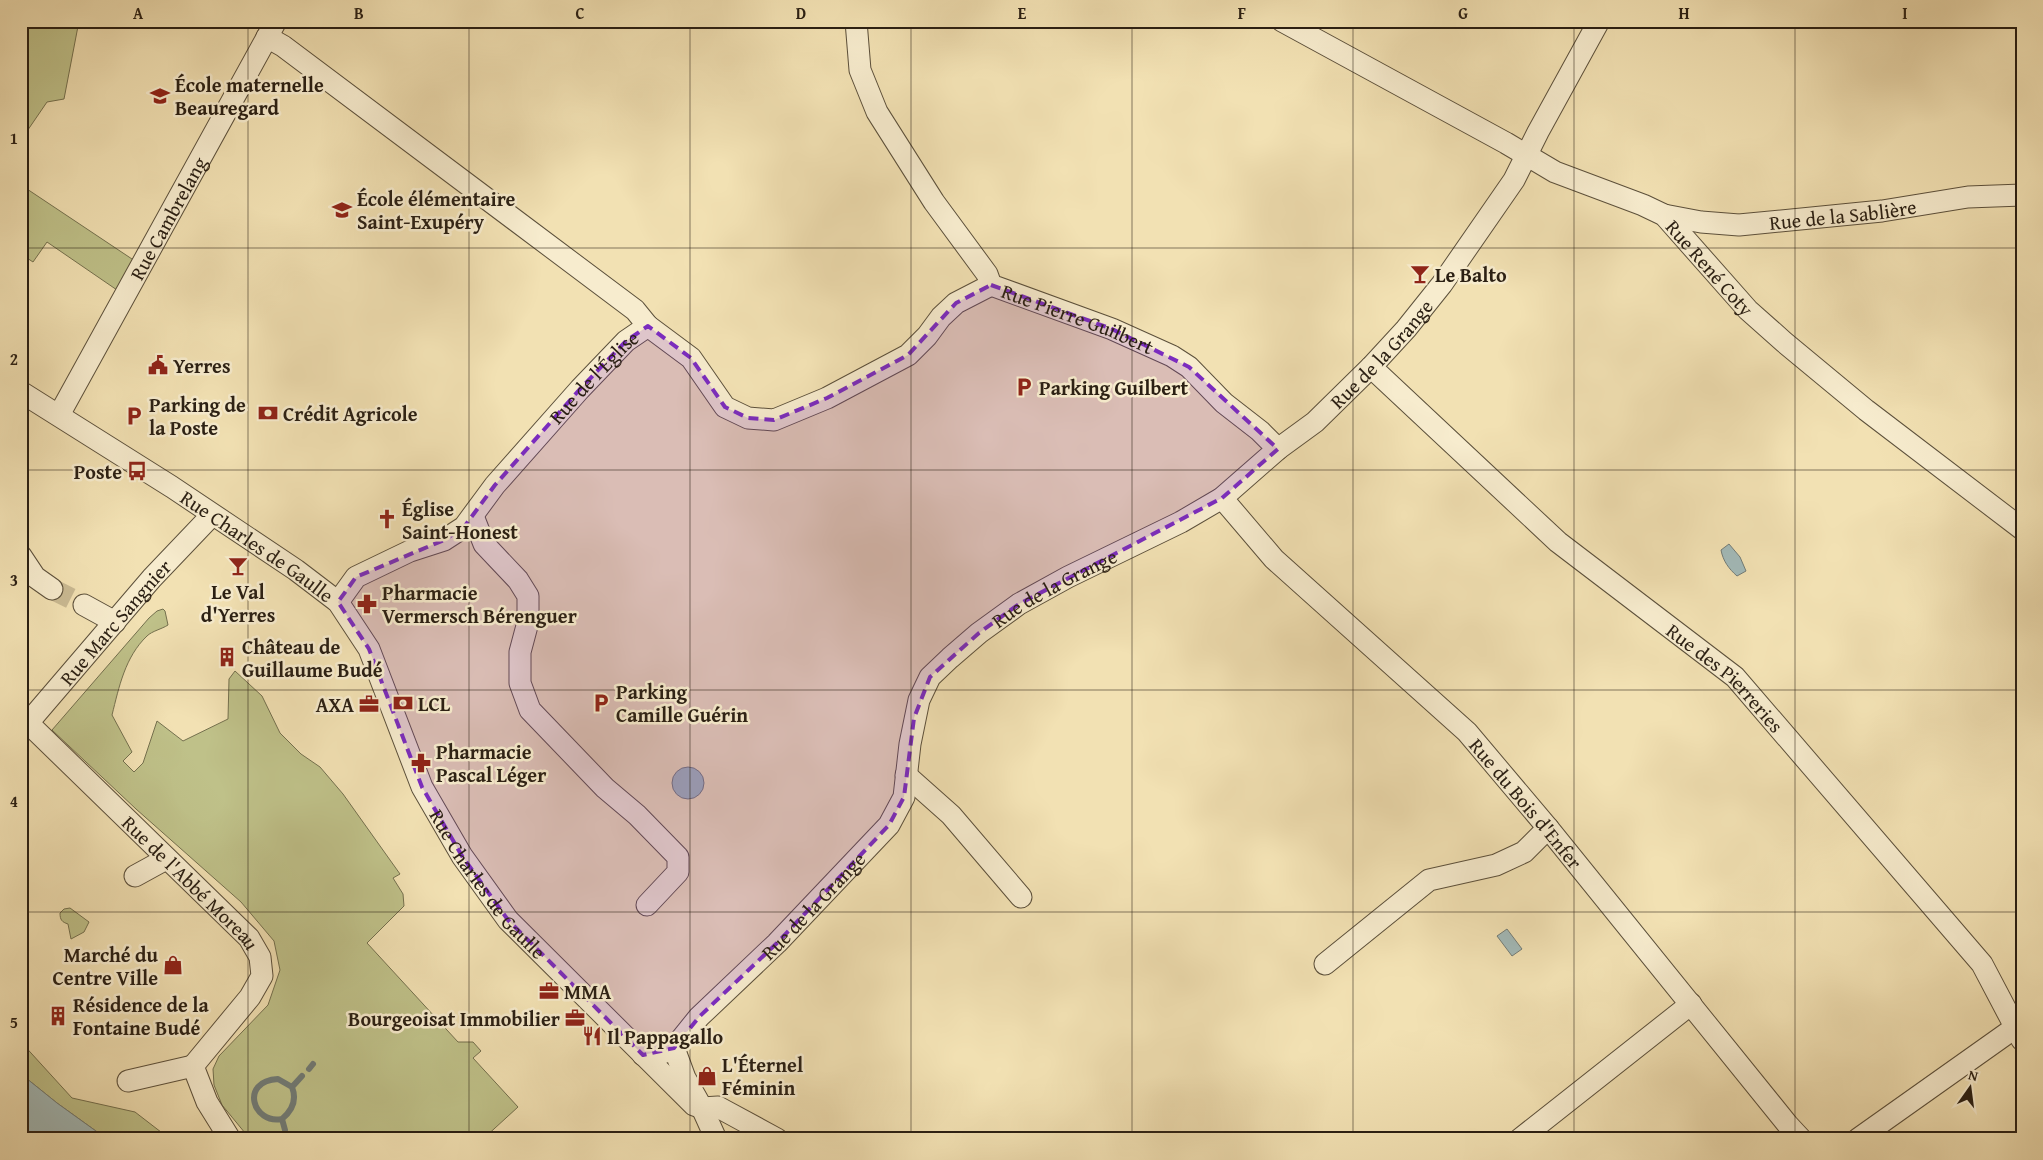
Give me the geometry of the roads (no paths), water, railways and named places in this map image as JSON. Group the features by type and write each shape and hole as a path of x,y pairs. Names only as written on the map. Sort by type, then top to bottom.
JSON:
{"street":[{"name":"Rue Pierre Guilbert","path":"856,21 860,70 877,112 934,202 987,274 991,284 1112,329 1172,356 1189,367 1224,403 1260,431 1278,450"},
{"name":"Rue René Coty","path":"1282,21 1506,143 1555,172 1643,205 1664,216 1748,310 1784,342 1866,410 2022,529"},
{"name":"Rue de la Grange","path":"674,1048 699,1017 777,943 889,825 904,797 914,718 919,700 930,677 979,633 1019,604 1068,577 1182,522 1222,498 1278,450 1315,422 1371,367 1406,329 1442,284 1514,180 1599,21"},
{"path":"271,29 283,46 635,310 648,326"},
{"name":"Rue Cambrelang","path":"59,415 271,29"},
{"name":"Rue de la Sablière","path":"1664,216 1701,222 1739,225 1882,211 1968,197 2022,195"},
{"name":"Rue de l'Église","path":"338,602 356,577 410,551 444,540 464,527 495,485 580,389 626,340 648,326 691,358 725,407 748,418 774,420 827,398 908,355 928,336 941,317 956,303 991,284"},
{"name":"Rue des Pierreries","path":"1371,367 1558,542 1735,677 1982,964 2019,1034"},
{"name":"Rue Charles de Gaulle","path":"21,392 172,487 296,570 338,602 369,648 422,787 462,856 508,920 643,1056 694,1105 702,1108"},
{"name":"Rue du Bois d'Enfer","path":"1222,498 1274,559 1467,732 1548,828 1788,1126 1801,1139"},
{"name":"Rue Marc Sangnier","path":"24,727 152,578 212,515"},
{"path":"473,516 484,544 518,580 528,596 528,622 520,652 520,683 530,710 605,788 637,815 678,857 678,872 647,905"},
{"path":"21,556 35,577 52,589"},
{"path":"84,605 115,622"},
{"name":"Rue de l'Abbé Moreau","path":"24,727 249,938 260,957 262,976 250,997 193,1066"},
{"path":"906,775 951,815 1021,897"},
{"path":"1325,964 1429,880 1496,865 1524,852 1548,828"},
{"path":"135,876 166,859"},
{"path":"1520,1139 1691,1004"},
{"path":"1858,1139 2019,1034"},
{"path":"643,1056 656,1056 674,1048 685,1078 702,1108 716,1139"},
{"path":"128,1081 193,1066 207,1102 230,1139"},
{"path":"702,1108 718,1107 778,1139"}],"water":[{"path":"1729,544 1740,557 1746,571 1737,576 1731,571 1723,558 1721,550"},
{"path":"688,767 694,768 699,772 703,777 703,789 699,794 694,798 688,799 682,798 677,794 673,789 672,783 673,777 677,772 682,768"},
{"path":"1507,929 1522,949 1512,956 1497,936"},
{"path":"21,1074 57,1103 107,1139 21,1139"}],"waterway":[{"path":"309,1069 313,1064"},
{"path":"285,1130 282,1119 289,1112 293,1104 292,1087 302,1076"},
{"path":"282,1119 272,1119 264,1116 258,1110 254,1094 258,1087 266,1082 278,1079 292,1087"}],"tunnel":[{"path":"52,589 84,605"}],"place":[{"name":"École maternelle Beauregard","path":"160,96"},
{"name":"École élémentaire Saint-Exupéry","path":"342,210"},
{"name":"Le Balto","path":"1420,274"},
{"name":"Yerres","path":"158,365"},
{"name":"Parking Guilbert","path":"1024,387"},
{"name":"Crédit Agricole","path":"268,413"},
{"name":"Parking de la Poste","path":"134,416"},
{"name":"Poste","path":"137,471"},
{"name":"Église Saint-Honest","path":"387,519"},
{"name":"Le Val d'Yerres","path":"238,566"},
{"name":"Pharmacie Vermersch Bérenguer","path":"367,604"},
{"name":"Château de Guillaume Budé","path":"227,657"},
{"name":"LCL","path":"403,703"},
{"name":"Parking Camille Guérin","path":"601,703"},
{"name":"AXA","path":"369,704"},
{"name":"Pharmacie Pascal Léger","path":"421,763"},
{"name":"Marché du Centre Ville","path":"173,965"},
{"name":"MMA","path":"549,991"},
{"name":"Résidence de la Fontaine Budé","path":"58,1016"},
{"name":"Bourgeoisat Immobilier","path":"575,1018"},
{"name":"Il Pappagallo","path":"592,1036"},
{"name":"L'Éternel Féminin","path":"707,1076"}]}
